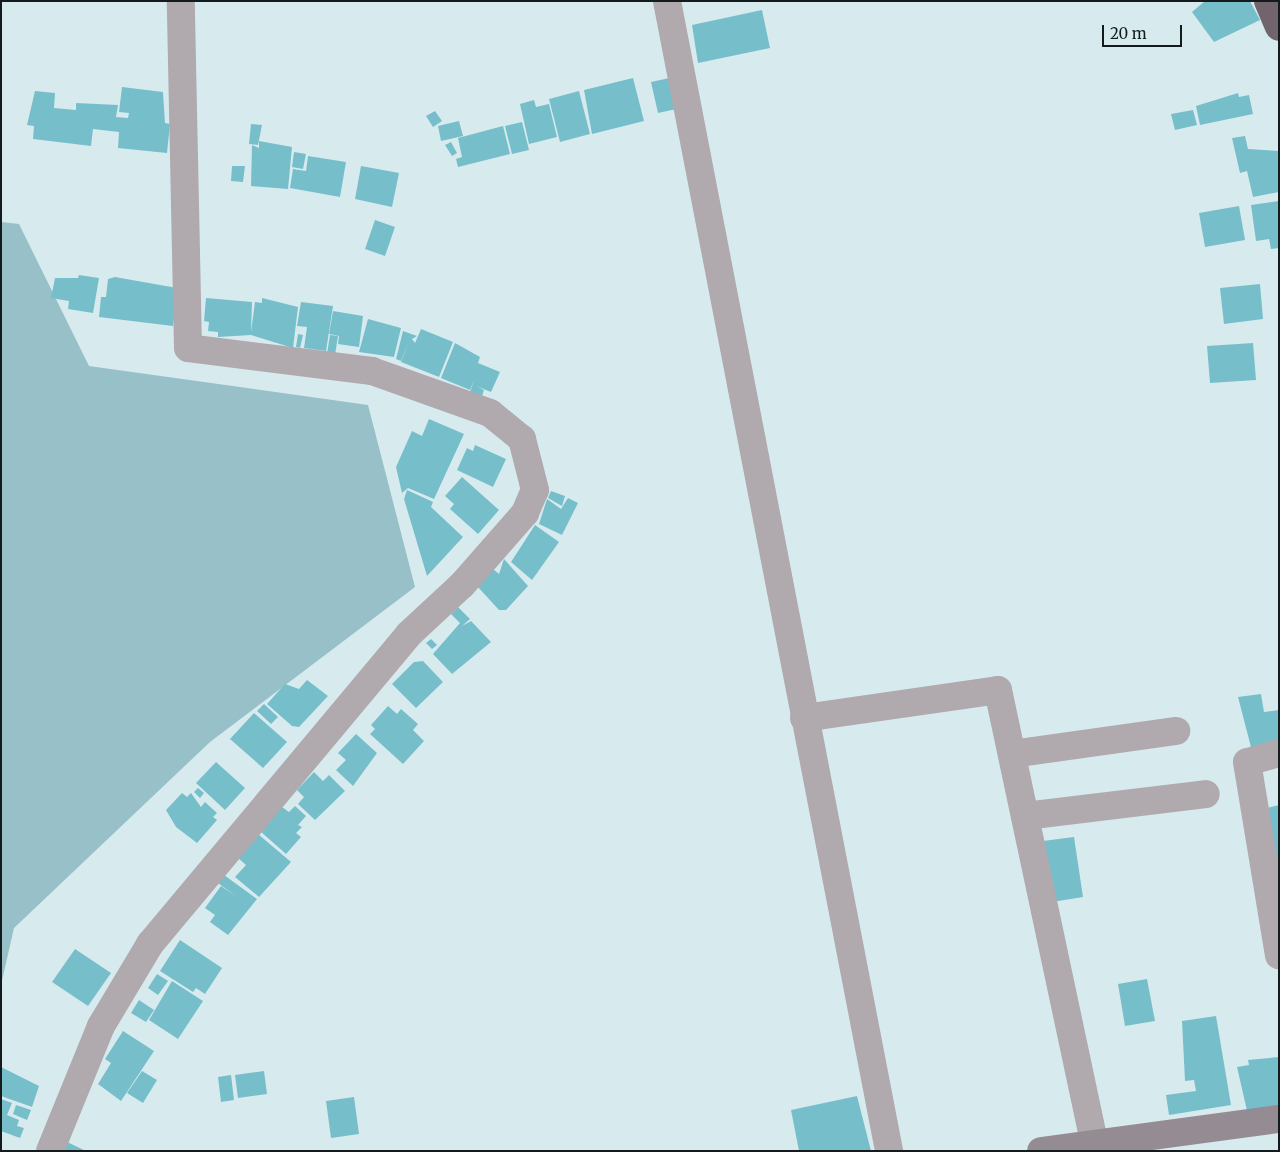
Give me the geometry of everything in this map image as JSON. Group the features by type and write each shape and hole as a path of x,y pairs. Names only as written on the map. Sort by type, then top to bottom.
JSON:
{"highway":[{"path":"1268,1 1279,27"}],"street":[{"path":"50,1151 102,1026 150,944 409,634 462,585 524,513 535,490 522,439 490,413 372,371 188,348 181,1"},
{"path":"668,1 804,718 889,1151"},
{"path":"804,718 998,690 1025,816 1103,1144"},
{"path":"1012,754 1176,731"},
{"path":"1279,753 1246,762 1279,955"},
{"path":"1025,816 1206,794"},
{"path":"1041,1151 1279,1119"}],"shaded area":[{"path":"1,222 19,224 89,366 368,405 415,587 210,742 14,928 1,985"}],"building":[{"path":"1205,1 1250,1 1260,20 1214,42 1192,12"},
{"path":"762,10 770,48 698,63 692,25"},
{"path":"674,77 681,108 658,113 651,82"},
{"path":"633,78 644,121 592,134 584,90"},
{"path":"122,87 163,92 165,123 170,124 167,153 118,148 119,132 93,129 91,146 33,139 34,126 27,125 35,91 55,93 54,108 76,110 76,103 118,105 116,117 128,118 129,113 119,112"},
{"path":"579,91 590,134 560,142 549,99"},
{"path":"1238,93 1239,97 1249,95 1253,114 1200,125 1196,106"},
{"path":"534,100 536,107 549,104 557,137 529,144 520,104"},
{"path":"1193,110 1197,125 1175,130 1171,114"},
{"path":"435,111 442,121 433,127 426,116"},
{"path":"459,121 463,136 441,141 438,126"},
{"path":"522,122 529,150 512,154 505,126"},
{"path":"251,124 262,125 258,145 249,144"},
{"path":"503,126 510,154 458,167 456,159 462,157 458,138"},
{"path":"1245,136 1248,149 1279,151 1279,192 1253,197 1247,171 1240,173 1232,138"},
{"path":"259,141 292,147 288,189 251,186 252,145 259,148"},
{"path":"451,142 457,153 452,156 445,145"},
{"path":"294,152 306,154 303,169 292,167"},
{"path":"308,156 346,162 340,197 290,188 293,169 306,171"},
{"path":"232,166 245,166 243,182 231,181"},
{"path":"361,166 399,173 392,207 355,199"},
{"path":"1279,201 1279,248 1271,249 1269,239 1256,241 1251,205"},
{"path":"1239,206 1245,240 1205,247 1199,213"},
{"path":"375,220 395,227 385,256 365,249"},
{"path":"79,275 99,278 93,313 68,309 69,301 51,298 55,278 78,278"},
{"path":"115,277 177,288 173,326 99,317 101,297 106,297 108,279"},
{"path":"1260,284 1263,319 1224,324 1220,288"},
{"path":"206,298 252,302 251,332 255,302 262,303 262,298 298,307 293,348 251,335 218,337 218,332 208,331 209,322 204,321"},
{"path":"301,302 333,306 326,351 304,348 307,327 297,326"},
{"path":"333,311 363,316 359,347 338,344 339,336 329,334"},
{"path":"368,319 401,328 394,357 359,352"},
{"path":"421,329 453,342 439,377 401,362 409,342 401,361 396,359 403,331 417,336 412,339 415,343"},
{"path":"298,334 303,335 300,348 296,347"},
{"path":"330,335 338,336 335,355 327,354"},
{"path":"455,343 480,357 478,363 500,372 491,392 476,386 484,390 482,396 470,392 474,380 470,390 441,378"},
{"path":"1253,343 1256,380 1210,383 1207,346"},
{"path":"429,419 464,434 434,499 408,488 402,493 396,467 412,431 422,436"},
{"path":"475,445 506,459 493,487 457,470 467,448 473,451"},
{"path":"462,477 499,510 478,534 450,509 454,504 445,496"},
{"path":"407,490 433,502 431,507 463,537 427,576 404,499"},
{"path":"551,491 565,496 562,506 548,498"},
{"path":"568,498 578,503 562,535 539,524 547,499 561,509"},
{"path":"535,525 559,542 532,580 511,562"},
{"path":"504,559 528,586 506,610 499,610 477,586 493,569 499,574"},
{"path":"458,607 470,619 462,626 471,621 491,642 452,674 433,654 460,623 451,614"},
{"path":"431,639 437,645 432,649 426,643"},
{"path":"423,661 443,682 416,708 392,684 414,662"},
{"path":"307,680 328,696 299,727 292,726 267,704 285,684 299,689"},
{"path":"1261,694 1264,712 1279,710 1279,747 1252,751 1238,697"},
{"path":"264,704 278,717 271,724 257,711"},
{"path":"388,706 397,714 401,709 418,724 413,730 424,741 403,764 370,734 375,729 371,725"},
{"path":"254,713 287,742 263,768 230,739"},
{"path":"356,734 377,753 353,786 336,770 346,760 338,753"},
{"path":"216,762 245,788 225,810 196,783"},
{"path":"314,772 323,781 329,775 345,791 315,820 298,804 304,797 297,790"},
{"path":"198,788 204,793 200,798 194,792"},
{"path":"182,793 187,797 191,793 201,807 205,802 217,813 213,817 217,820 197,843 176,827 166,810"},
{"path":"1279,805 1279,866 1278,866 1267,808"},
{"path":"295,806 306,816 298,825 302,827 296,833 301,837 286,854 260,831 282,807 289,812"},
{"path":"258,834 291,862 259,897 235,877 246,865 237,857"},
{"path":"1074,837 1083,897 1052,902 1043,841"},
{"path":"224,875 257,899 228,935 210,922 215,915 205,908 221,886 237,897 218,883"},
{"path":"180,940 222,968 205,994 196,988 193,992 160,971"},
{"path":"75,949 111,973 88,1006 52,982"},
{"path":"157,974 168,981 158,995 148,988"},
{"path":"1147,979 1155,1021 1125,1026 1118,984"},
{"path":"172,981 203,1001 178,1039 149,1020"},
{"path":"139,1000 154,1010 146,1022 131,1013"},
{"path":"1216,1016 1231,1105 1169,1115 1166,1095 1196,1091 1194,1080 1185,1081 1182,1021"},
{"path":"123,1031 154,1051 121,1101 98,1084 111,1063 105,1059"},
{"path":"1279,1057 1279,1110 1248,1115 1237,1067 1249,1065 1248,1060"},
{"path":"1,1067 39,1086 32,1107 1,1096"},
{"path":"142,1071 157,1080 143,1103 127,1093"},
{"path":"264,1071 267,1094 238,1098 235,1075"},
{"path":"231,1075 234,1100 221,1102 218,1077"},
{"path":"857,1096 871,1151 799,1151 791,1110"},
{"path":"354,1097 359,1134 331,1138 326,1101"},
{"path":"1,1099 12,1103 7,1115 19,1120 17,1126 24,1128 20,1138 1,1131"},
{"path":"16,1105 31,1110 27,1120 13,1114"},
{"path":"67,1142 86,1151 63,1151"}]}
